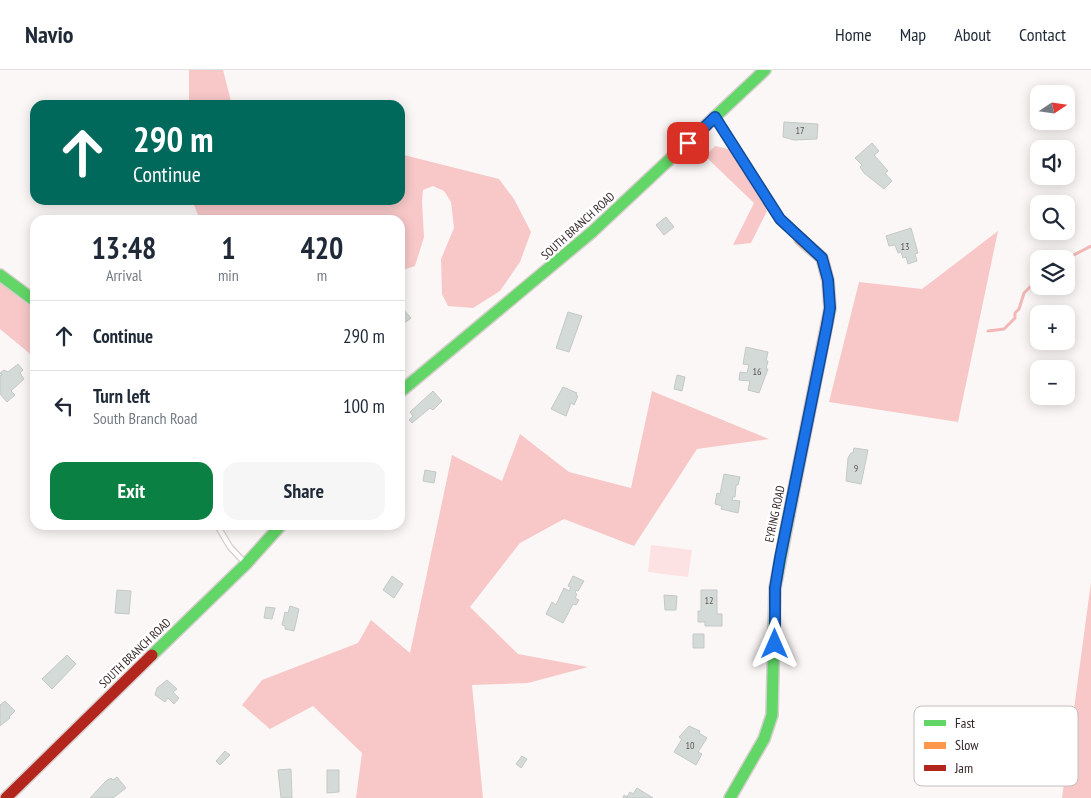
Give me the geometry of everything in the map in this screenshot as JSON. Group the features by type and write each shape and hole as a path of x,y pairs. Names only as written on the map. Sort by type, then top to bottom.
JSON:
{"street":[{"name":"SOUTH BRANCH ROAD","path":"405,388 560,260 765,70"},
{"name":"EYRING ROAD","path":"730,798 764,739 772,715 775,588 830,308 828,280 822,258 800,239"},
{"path":"0,275 30,297"},
{"name":"SOUTH BRANCH ROAD","path":"6,798 246,564 277,530"}],"lane":[{"path":"715,117 776,215 800,239"},
{"path":"220,530 230,547 246,564"}],"shaded area":[{"path":"189,70 223,70 231,100 189,100"},
{"path":"715,146 745,153 767,211 751,243 733,245 754,203 705,156"},
{"path":"405,155 499,179 514,199 531,232 520,262 500,291 473,308 448,306 442,294 441,259 454,228 451,202 444,191 433,186 423,190 424,237 415,266 405,269 405,215 198,215 194,205 405,205"},
{"path":"998,231 958,422 829,402 859,282 922,289"},
{"path":"0,280 30,302 30,354 0,329"},
{"path":"652,391 769,439 697,449 634,546 564,519 520,543 470,607 518,654 588,667 528,683 472,685 483,798 356,798 362,753 313,706 270,729 242,705 262,680 358,643 371,620 410,653 452,455 502,481 520,434 569,472 631,488"},
{"path":"651,545 692,550 688,577 648,572"},
{"path":"1091,582 1091,798 1062,798 1064,786 1078,786 1078,706 1074,706"}],"building":[{"path":"784,122 818,124 817,139 794,140 783,137"},
{"path":"872,143 879,151 874,155 888,171 885,173 892,181 884,189 864,173 860,167 862,165 855,158"},
{"path":"666,217 674,227 664,235 656,225"},
{"path":"911,228 918,253 915,254 917,261 908,264 906,257 903,258 901,252 898,253 895,245 889,246 886,236"},
{"path":"405,311 411,318 405,322"},
{"path":"568,312 582,316 569,352 556,348"},
{"path":"746,347 768,352 766,369 768,369 759,393 748,390 750,381 739,380 740,372 747,373 749,365 743,364"},
{"path":"18,364 23,370 20,373 24,379 11,391 15,395 7,402 0,394 0,376 2,375 0,373 4,370 8,372"},
{"path":"677,375 685,377 682,391 674,389"},
{"path":"563,387 577,393 576,395 578,396 574,405 571,403 566,416 551,409"},
{"path":"433,391 442,401 433,410 430,408 412,423 409,420 413,416 410,412"},
{"path":"854,448 868,450 861,484 846,481 848,458 853,453"},
{"path":"425,470 436,472 434,483 423,481"},
{"path":"724,474 740,477 738,485 736,485 735,497 732,500 740,501 738,513 721,509 722,506 715,504 717,493 720,494"},
{"path":"392,576 403,584 394,598 383,590"},
{"path":"573,576 584,581 575,593 577,594 575,598 579,600 576,605 573,604 563,623 546,614 552,602 556,605 564,588 569,591 571,587 568,586"},
{"path":"117,590 131,591 129,614 115,613"},
{"path":"701,590 717,590 717,614 722,614 722,626 705,626 705,622 698,622 698,611 701,611"},
{"path":"664,595 677,596 676,610 665,610"},
{"path":"290,606 299,609 294,631 285,629 285,626 282,625 285,612 288,613"},
{"path":"266,607 275,608 272,619 264,618"},
{"path":"693,634 704,634 704,648 693,648"},
{"path":"67,655 76,664 52,689 42,679"},
{"path":"167,680 177,689 173,692 179,698 174,704 168,698 165,702 155,695 157,688"},
{"path":"5,701 15,711 0,726 0,705"},
{"path":"689,726 700,731 699,733 707,738 698,752 702,754 696,765 674,752 682,739 679,737"},
{"path":"225,751 230,755 220,765 216,761"},
{"path":"522,756 527,759 521,768 516,764"},
{"path":"291,769 292,798 281,798 278,770"},
{"path":"327,770 339,770 339,792 327,793"},
{"path":"117,777 126,788 113,798 90,798 106,781"},
{"path":"637,788 653,798 623,798 624,795 627,797 630,792 633,794"}],"waterway":[{"path":"1075,254 1091,246"},
{"path":"988,331 1004,329 1015,318 1015,313 1019,309 1024,293 1030,287"}],"traffic: fast":[{"path":"405,388 592,232 765,70"},
{"path":"0,275 30,297"},
{"path":"730,798 764,739 772,715 775,588 795,484"},
{"path":"152,655 246,564 277,530"}],"traffic: slow":[{"path":"795,484 830,308 828,281 822,258 800,239"}],"traffic: jam":[{"path":"6,798 152,655"}],"route":[{"path":"688,143 715,117 776,215 822,258 828,280 830,308 775,588 775,644"}]}
